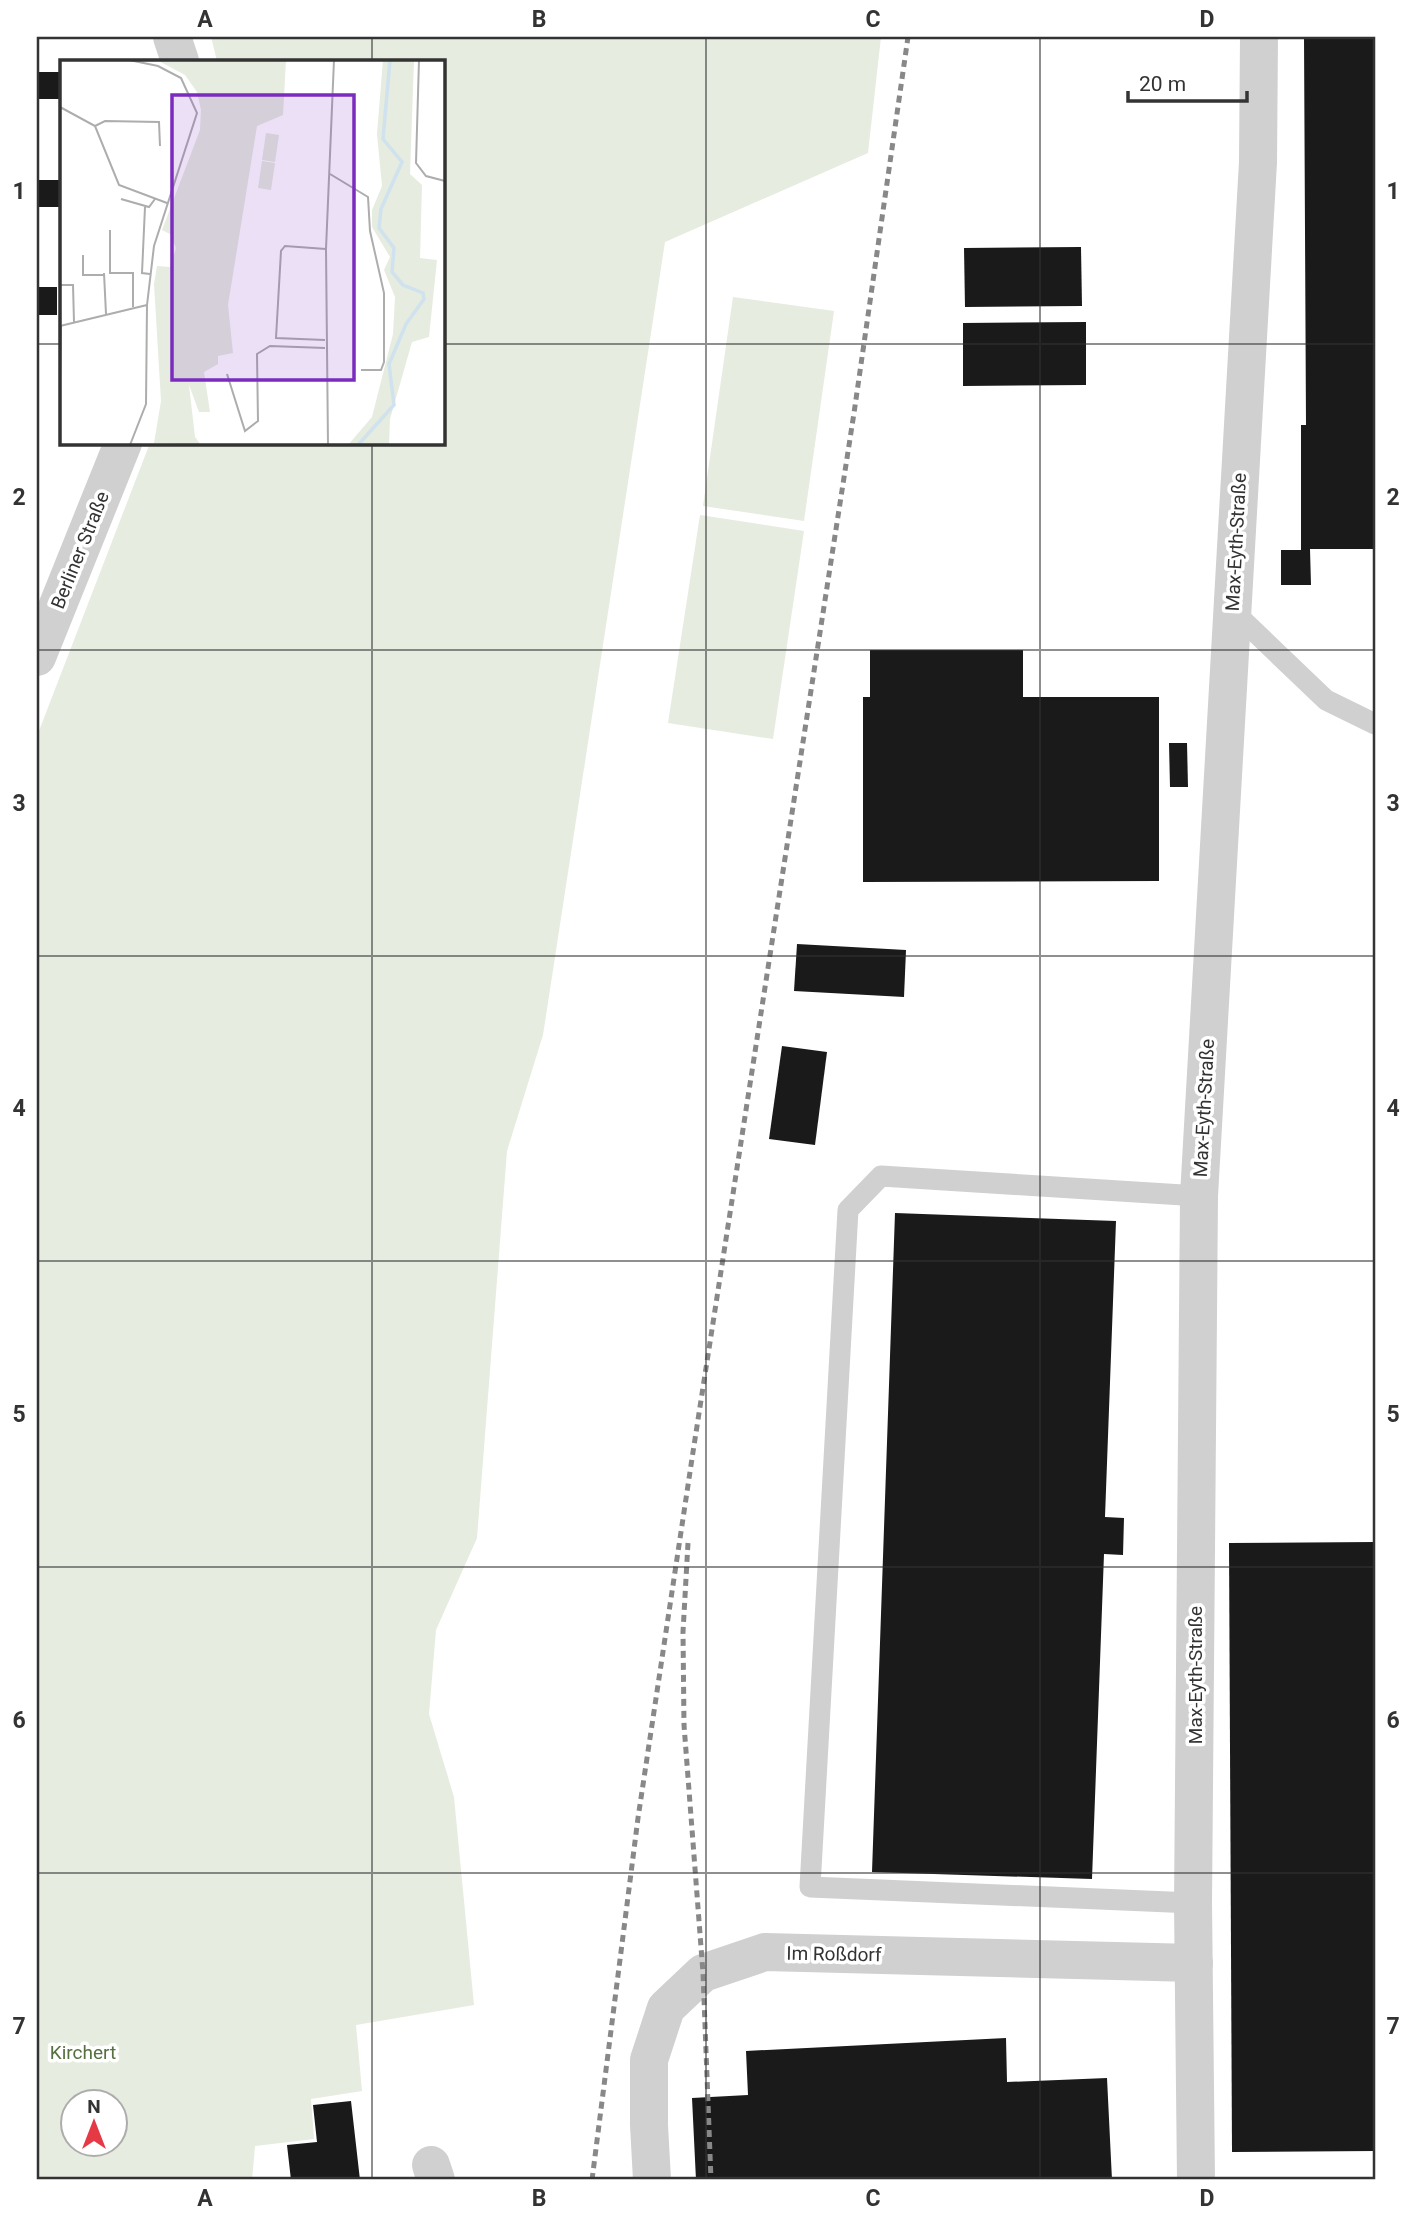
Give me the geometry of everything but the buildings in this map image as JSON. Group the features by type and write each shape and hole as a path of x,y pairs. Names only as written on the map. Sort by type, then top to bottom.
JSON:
{"street":[{"path":"172,37 180,60"},
{"name":"Max-Eyth-Straße","path":"1196,2180 1193,1903 1199,1196 1258,163 1259,37"},
{"name":"Berliner Straße","path":"37,657 123,444"},
{"name":"Im Roßdorf","path":"652,2180 649,2060 666,2008 703,1973 765,1952 1194,1963"}],"lane":[{"path":"1233,611 1326,700 1375,724"},
{"path":"1193,1903 810,1887 848,1210 881,1176 1199,1196"}],"green space":[{"name":"Kirchert","path":"211,37 881,37 868,153 665,242 543,1035 507,1151 477,1538 436,1630 429,1714 454,1797 474,2005 356,2025 362,2091 311,2099 314,2139 255,2146 252,2180 37,2180 37,736 150,444 444,444 444,60 217,60"},
{"path":"733,297 834,311 804,521 703,506"},
{"path":"700,515 804,531 773,739 668,723"}],"railway":[{"path":"592,2180 638,1818 854,413 908,37"},
{"path":"688,1543 683,1632 684,1725 703,1973 711,2180"}]}
